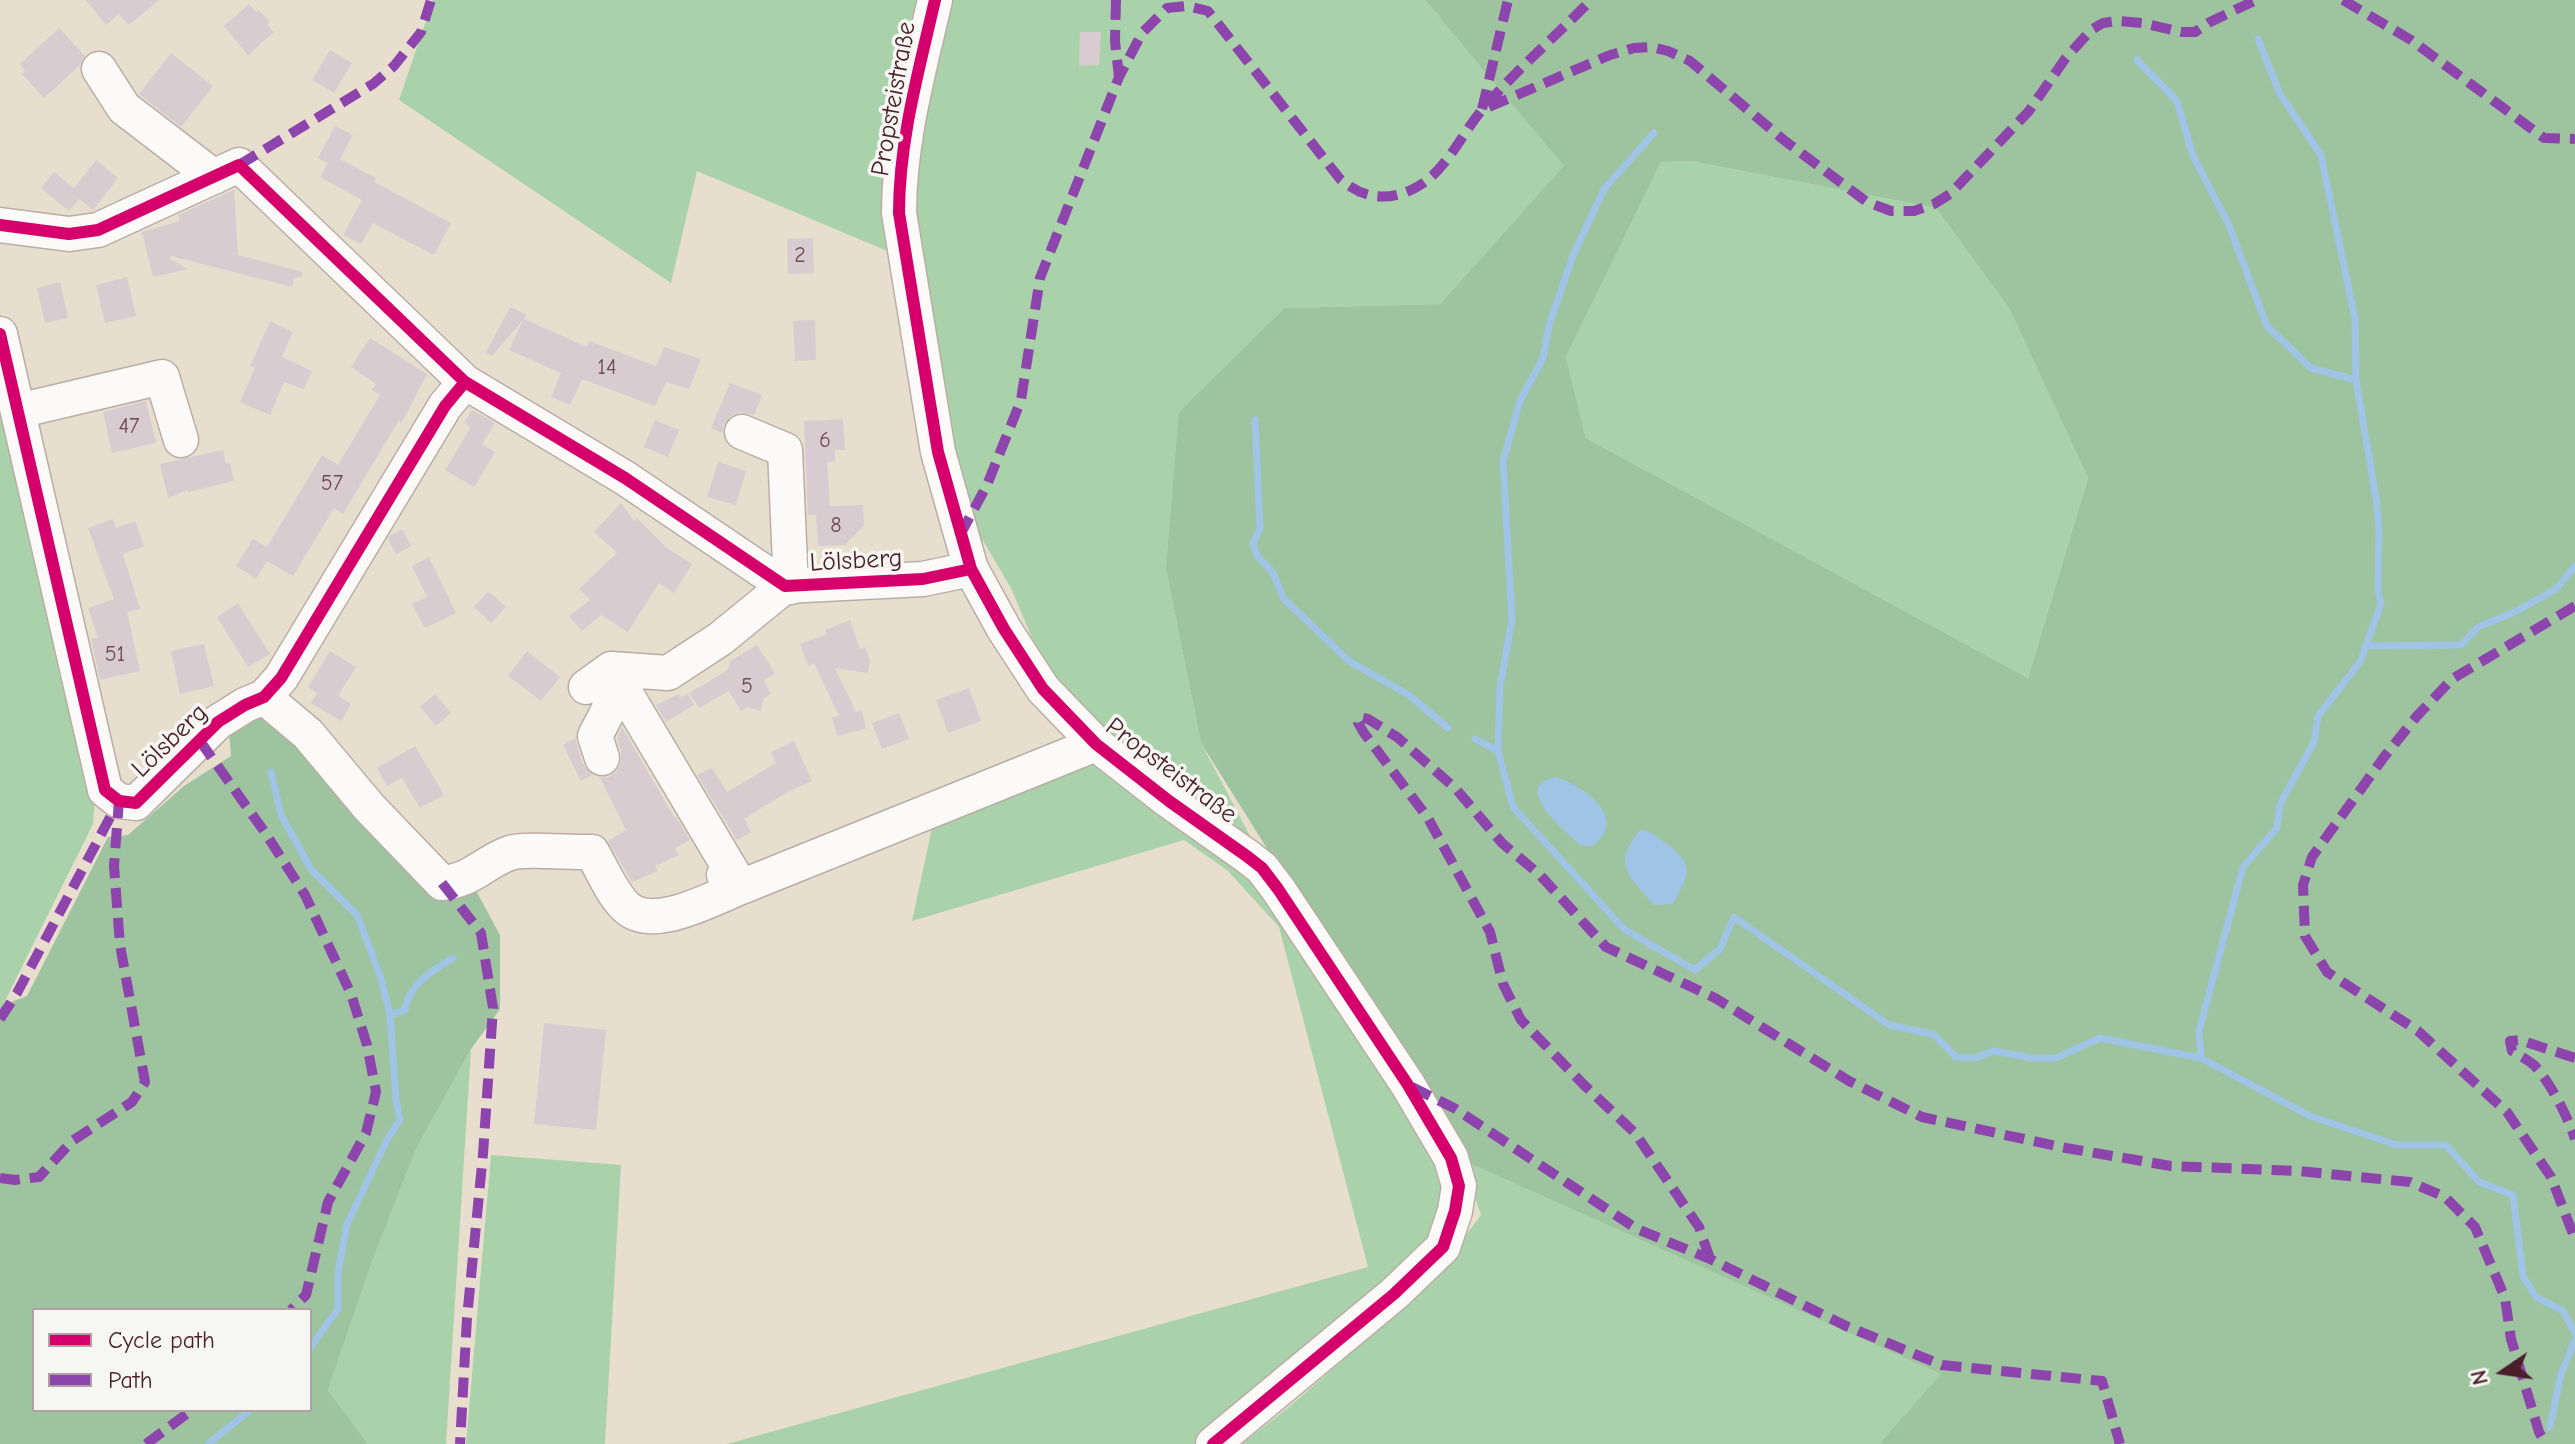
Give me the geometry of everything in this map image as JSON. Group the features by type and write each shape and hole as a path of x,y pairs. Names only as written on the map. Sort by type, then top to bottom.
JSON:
{"street":[{"name":"Propsteistraße","path":"935,0 904,142 899,213 938,452 971,569 1004,629 1043,689 1096,744 1262,868 1408,1085 1451,1158 1459,1186 1455,1211 1443,1247 1394,1294 1213,1444"},
{"path":"99,69 124,108 214,177"},
{"name":"Lölsberg","path":"0,225 69,234 98,230 239,165 465,382 625,478 788,586"},
{"name":"Lölsberg","path":"0,334 105,790 119,801 136,803 218,722 264,697 281,678 430,430 465,382"},
{"path":"18,411 162,377 181,440"},
{"name":"Lölsberg","path":"742,432 785,450 788,586"},
{"name":"Lölsberg","path":"599,678 668,673 720,639 788,586 923,579 971,569"},
{"path":"599,678 741,887"},
{"path":"599,678 609,709 595,736 602,758"},
{"path":"264,697 308,734 369,807 442,883 458,882 511,853 592,852 623,904 637,916 654,917 677,912 741,887 1096,744"},
{"path":"706,864 741,887"}],"green space":[{"path":"433,0 1425,0 1565,166 1440,304 1285,308 1166,569 1201,743 1278,889 1124,756 1042,662 1011,588 963,507 915,246 885,250 697,171 671,283 399,100"},
{"path":"1425,0 2575,0 2575,1444 1879,1444 1941,1374 1462,1160 1201,743 1166,569 1179,412 1285,308 1440,304 1564,166","holes":["1691,161 1936,208 2009,308 2088,478 2028,678 1586,438 1566,357 1661,162"]},
{"path":"1691,161 1936,208 2009,308 2088,478 2028,678 1586,438 1566,357 1661,162"},
{"path":"0,374 95,798 93,824 0,1006"},
{"path":"264,711 474,887 500,935 500,1009 471,1049 416,1149 372,1262 328,1390 368,1444 0,1444 0,1006 27,996 108,837 128,835 184,786 231,756 229,731"},
{"path":"1089,761 1237,865 1269,902 1445,1168 1447,1204 1394,1294 1213,1444 727,1444 1368,1267 1279,927 1228,871 1184,840 912,921 934,819"},
{"path":"471,1049 446,1444 368,1444 328,1390 372,1262 416,1149"},
{"path":"491,1155 621,1165 605,1444 466,1444"},
{"path":"1462,1160 1942,1374 1879,1444 1242,1444 1429,1285 1481,1215"}],"water":[{"path":"1556,777 1589,795 1605,814 1607,824 1603,835 1593,846 1581,846 1555,821 1539,799 1538,790 1543,782"},
{"path":"1640,830 1663,841 1685,862 1684,884 1673,904 1654,905 1627,870 1627,853"}],"building":[{"path":"86,0 159,0 129,25 119,14 106,25"},
{"path":"249,4 270,22 267,25 274,32 248,55 224,26"},
{"path":"59,28 85,56 80,65 44,98 22,74 25,71 20,64"},
{"path":"1080,32 1101,32 1099,65 1079,66"},
{"path":"330,50 352,63 334,93 312,80"},
{"path":"171,53 213,86 181,127 139,94"},
{"path":"335,126 353,135 340,159 376,178 374,182 451,223 434,255 373,223 361,244 343,235 362,200 320,177 328,163 318,158"},
{"path":"96,160 118,178 93,210 79,199 69,211 41,188 54,172 74,188"},
{"path":"234,190 238,255 303,272 302,277 294,278 292,287 171,256 170,259 188,269 153,277 142,232 180,221 178,215"},
{"path":"813,238 814,273 788,274 787,239"},
{"path":"127,277 136,316 105,323 96,285"},
{"path":"60,282 68,318 45,323 37,288"},
{"path":"510,307 527,315 524,319 587,347 589,341 656,366 664,347 701,359 689,389 666,382 655,406 582,379 570,405 551,397 561,373 509,350 523,320 492,356 486,352"},
{"path":"815,320 816,360 795,361 793,321"},
{"path":"270,321 293,332 282,357 312,371 304,389 284,382 270,415 240,402 255,368 250,366"},
{"path":"370,338 427,374 402,422 399,420 343,514 334,508 293,576 267,561 256,579 236,566 253,539 267,547 322,455 338,465 380,395 372,390 376,384 351,367"},
{"path":"730,383 762,395 754,415 740,412 731,416 724,424 722,433 711,428"},
{"path":"146,401 156,443 112,453 103,412"},
{"path":"472,410 495,423 482,444 495,452 474,487 445,470 471,427 464,423"},
{"path":"843,419 845,450 835,450 835,461 827,462 830,506 863,505 864,526 845,545 818,546 816,515 808,515 804,421"},
{"path":"655,420 679,430 668,457 644,447"},
{"path":"223,450 234,481 187,490 168,498 160,464"},
{"path":"718,462 746,471 736,505 707,497"},
{"path":"621,503 634,521 637,518 667,548 692,564 674,593 659,583 628,632 601,615 582,631 569,616 590,600 579,589 617,553 594,532"},
{"path":"113,519 116,528 135,521 144,546 123,554 140,609 127,612 140,671 100,680 91,639 98,638 88,608 114,599 88,528"},
{"path":"402,529 411,546 396,554 388,539"},
{"path":"429,557 456,613 425,628 412,604 427,597 412,566"},
{"path":"488,591 506,607 491,623 474,607"},
{"path":"238,603 270,654 248,667 217,617"},
{"path":"850,620 860,649 865,647 870,660 868,673 835,668 856,712 862,710 866,729 837,736 832,717 839,716 814,663 808,666 800,644 827,634 825,630"},
{"path":"204,644 214,686 180,694 171,651"},
{"path":"757,645 775,673 764,680 771,694 764,698 761,711 748,707 741,711 729,691 699,708 689,693 720,675 728,669 730,661"},
{"path":"330,651 356,667 338,696 351,704 341,721 311,703 317,693 308,687"},
{"path":"527,651 560,677 541,701 508,676"},
{"path":"969,688 981,721 948,733 936,700"},
{"path":"435,694 451,713 436,726 420,707"},
{"path":"679,694 681,697 688,694 694,705 666,722 656,705"},
{"path":"899,713 909,739 882,749 872,723"},
{"path":"622,727 690,840 675,848 679,855 655,866 658,871 632,882 608,841 626,830 600,778 616,772 621,763 617,738"},
{"path":"575,738 583,764 592,775 581,781 563,745"},
{"path":"794,741 812,781 744,819 751,832 737,840 697,775 712,768 727,792 776,763 771,752"},
{"path":"415,746 444,795 420,808 402,778 387,786 377,768"},
{"path":"544,1023 606,1030 596,1130 534,1124"}],"waterway":[{"path":"2201,1058 2199,1031 2243,867 2277,828 2280,804 2314,742 2318,716 2360,662 2381,604 2378,591 2379,528 2356,380 2355,319 2321,155 2280,94 2258,39"},
{"path":"2137,60 2177,101 2193,156 2228,223 2267,326 2311,368 2356,380"},
{"path":"1498,751 1500,687 1512,619 1503,461 1520,401 1543,358 1549,325 1572,258 1604,189 1654,133"},
{"path":"1255,420 1260,529 1253,543 1257,556 1272,571 1284,599 1349,661 1409,695 1448,728"},
{"path":"2366,646 2461,645 2478,627 2517,611 2556,589 2575,566"},
{"path":"1475,739 1498,751 1513,807 1624,929 1695,970 1720,949 1734,917 1889,1025 1933,1034 1956,1057 1975,1058 1993,1051 2032,1058 2056,1058 2100,1038 2201,1058 2310,1116 2397,1145 2446,1145 2479,1182 2513,1195 2523,1276 2536,1297 2563,1311 2575,1333"},
{"path":"271,772 281,815 311,869 357,915 381,978 390,1015"},
{"path":"312,1345 338,1309 338,1273 347,1224 389,1136 400,1120 390,1015 405,1010 416,986 453,958"},
{"path":"2550,1427 2561,1374 2575,1340"},
{"path":"208,1444 248,1412"}],"marked path":[{"path":"239,165 373,84 394,66 421,32 431,0"},
{"path":"1116,0 1115,41 1119,77"},
{"path":"1482,109 1508,0"},
{"path":"960,535 987,485 1021,400 1040,278 1119,77 1142,33 1167,8 1187,6 1208,11 1340,179 1366,194 1384,197 1413,189 1434,174 1495,96 1591,0"},
{"path":"1489,107 1610,55 1634,48 1651,47 1668,51 1690,61 1785,141 1867,202 1891,211 1914,211 1950,194 2029,111 2065,59 2091,30 2103,23 2118,21 2195,32 2256,0"},
{"path":"2343,0 2411,40 2544,138 2575,139"},
{"path":"2575,606 2452,679 2384,757 2312,857 2303,885 2305,936 2327,972 2418,1031 2507,1112 2551,1177 2575,1239"},
{"path":"1710,1259 1699,1227 1635,1133 1521,1020 1503,984 1490,932 1428,818 1364,733 1358,723 1359,717 1368,719 1397,737 1456,789 1502,843 1540,875 1606,947 1715,998 1849,1081 1922,1117 2066,1148 2171,1166 2299,1171 2410,1182 2445,1197 2475,1227 2505,1298 2511,1339 2539,1432 2546,1444"},
{"path":"200,741 305,895 351,994 367,1045 376,1092 366,1133 328,1202 306,1295 293,1308"},
{"path":"0,1178 39,1177 72,1141 132,1102 145,1082 120,945 114,866 119,801"},
{"path":"0,1019 17,993 115,808"},
{"path":"442,883 481,933 493,1008 467,1318 460,1444"},
{"path":"2575,1058 2520,1040 2510,1041 2512,1051 2534,1065 2546,1081 2575,1139"},
{"path":"1412,1087 1454,1108 1637,1229 1710,1259 1846,1326 1942,1365 2102,1381 2120,1444"},
{"path":"146,1444 189,1412"}],"cycle path":[{"path":"935,0 906,132 899,213 938,452 971,569 1004,629 1043,689 1096,744 1262,868 1408,1085 1451,1158 1459,1186 1455,1211 1443,1247 1394,1294 1213,1444"},
{"path":"0,225 69,234 98,230 239,165 465,382 625,478 785,586 923,579 971,569"},
{"path":"0,334 105,790 119,801 136,803 218,722 264,697 281,678 445,406 465,382"}]}
